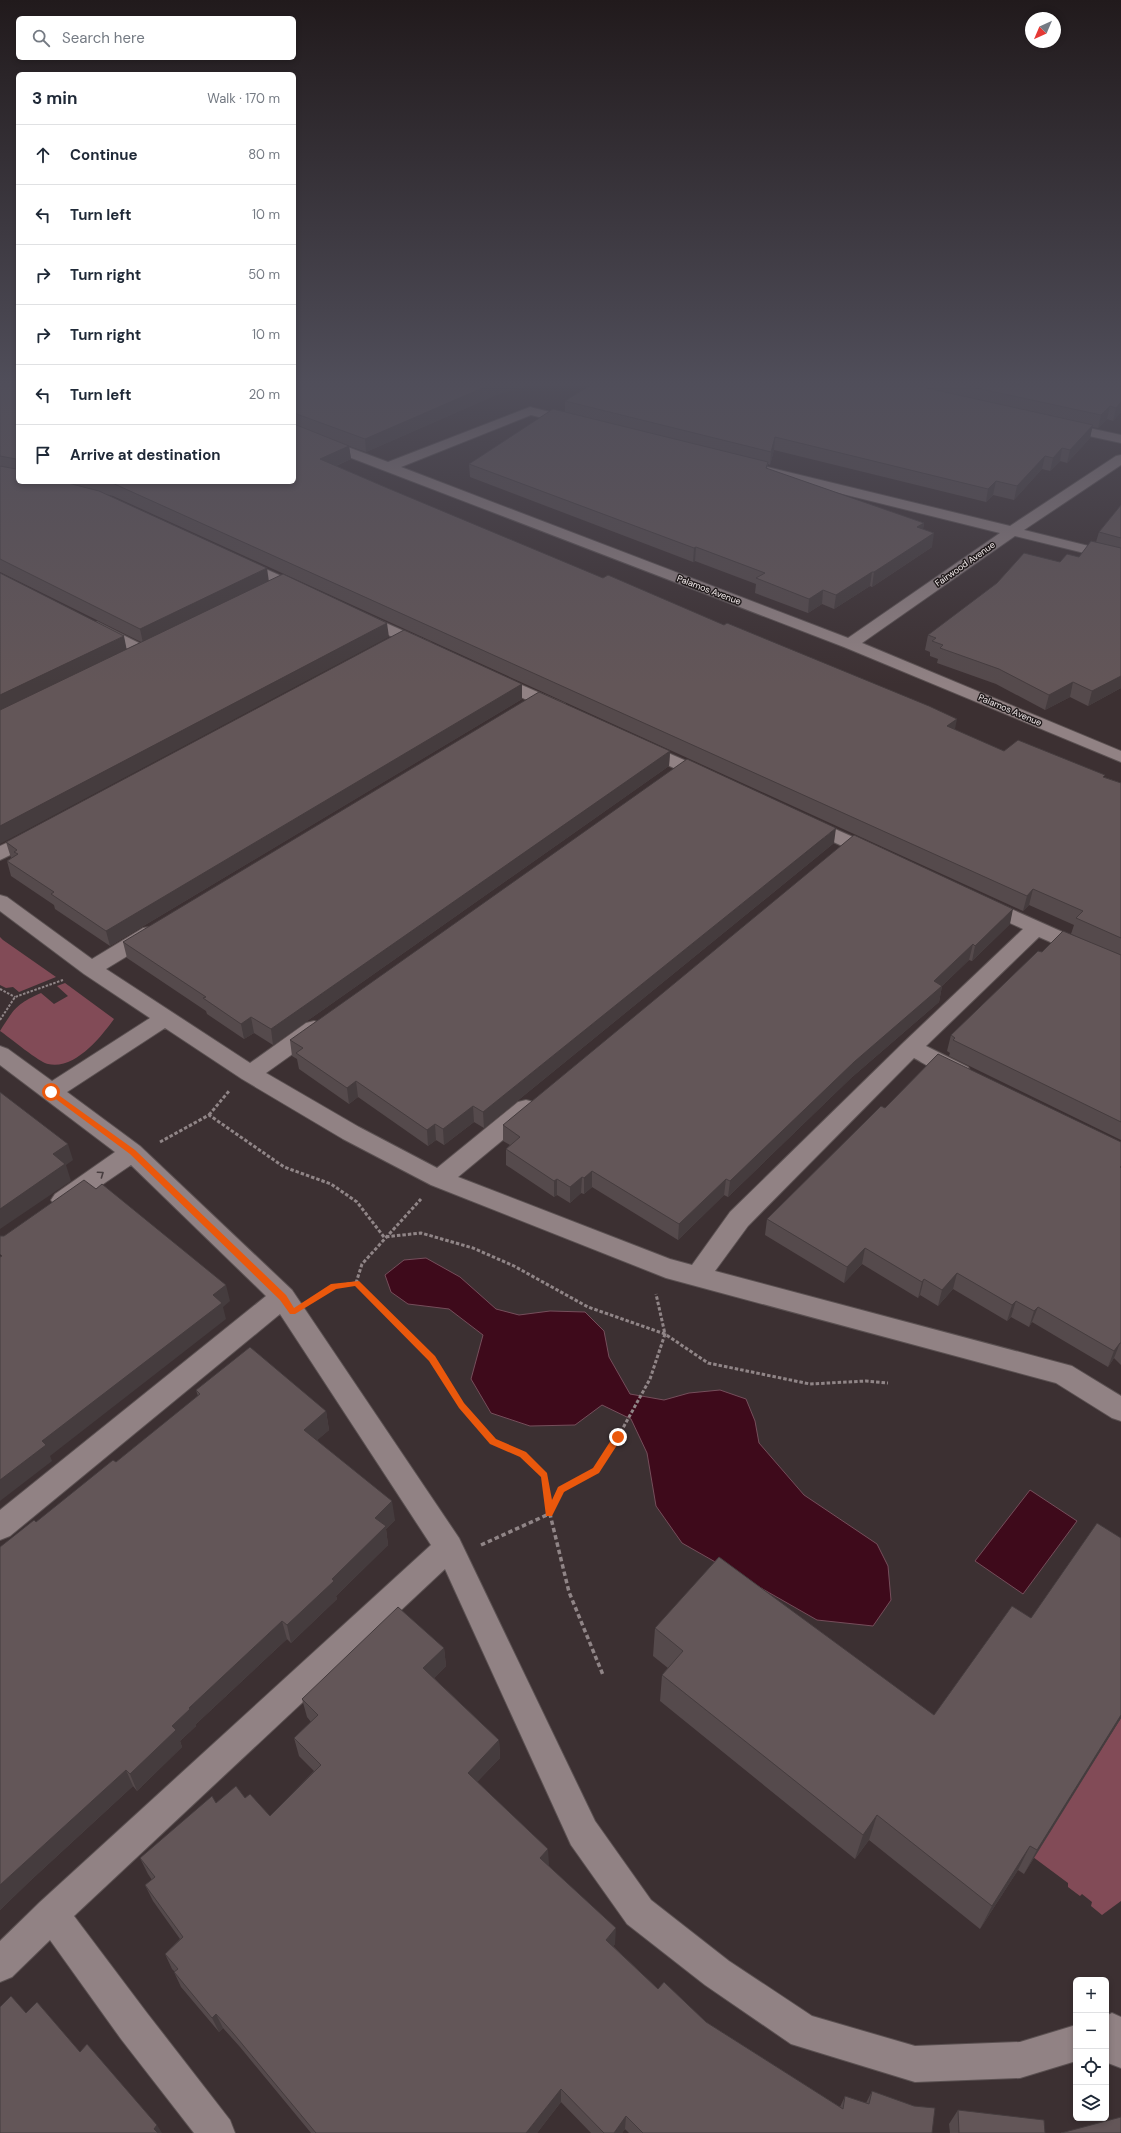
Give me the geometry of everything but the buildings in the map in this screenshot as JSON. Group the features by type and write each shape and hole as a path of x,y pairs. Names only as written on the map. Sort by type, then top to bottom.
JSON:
{"street":[{"name":"Palamos Avenue","path":"437,486 850,644 1121,757"},
{"path":"826,486 1121,558"},
{"name":"Fairwood Avenue","path":"850,644 1011,532 1081,486"},
{"path":"227,556 320,598"},
{"path":"263,592 284,582"},
{"path":"348,611 440,653"},
{"path":"81,619 143,651"},
{"path":"384,648 405,637"},
{"path":"482,672 573,714"},
{"path":"518,710 538,698"},
{"path":"629,740 727,786"},
{"path":"665,780 684,766"},
{"path":"792,816 892,862"},
{"path":"0,854 49,828"},
{"path":"831,857 849,842"},
{"path":"972,898 1121,966"},
{"path":"0,901 91,968 250,1074 351,1133 439,1179 666,1268 1064,1374 1121,1410"},
{"path":"91,968 165,924"},
{"path":"697,1277 739,1219 911,1048 1036,928"},
{"path":"51,1092 165,1018"},
{"path":"250,1074 328,1019"},
{"path":"911,1048 980,1082"},
{"path":"0,1054 134,1154 288,1305 451,1553 583,1833 639,1912 717,1973 804,2031 915,2064 1020,2060 1073,2044"},
{"path":"439,1179 543,1094"},
{"path":"44,1214 134,1154"},
{"path":"0,1527 288,1305"},
{"path":"0,1965 52,1914 451,1553"},
{"path":"52,1914 134,2026 217,2133"}],"path":[{"path":"0,1020 15,997 91,968"},
{"path":"0,989 15,997"},
{"path":"134,1154 209,1115 284,1166 331,1184 357,1202 384,1237"},
{"path":"356,1283 362,1264 384,1237 439,1179"},
{"path":"384,1237 421,1233 473,1248 514,1266 588,1307 665,1334 708,1363 810,1384 866,1381 888,1383"},
{"path":"451,1553 549,1514 561,1490 596,1470 618,1437 650,1379 665,1334 656,1293 666,1268"},
{"path":"288,1305 334,1286 356,1283"},
{"path":"356,1283 432,1358 462,1405 493,1441 523,1454 544,1476 549,1514 569,1592 603,1675"}],"shaded area":[{"path":"0,937 56,977 19,992 13,987 6,988 0,985"},
{"path":"65,983 114,1019 95,1043 77,1057 58,1065 48,1064 32,1055 0,1031 16,1008 26,1000 41,993 54,1004 68,996 57,986"},
{"path":"426,1258 460,1277 496,1309 519,1315 550,1311 585,1312 604,1331 609,1357 630,1394 664,1400 689,1393 720,1390 746,1399 755,1421 759,1443 804,1495 877,1544 888,1566 891,1600 873,1626 817,1620 682,1543 656,1506 647,1453 631,1419 602,1405 575,1425 530,1426 491,1413 471,1379 483,1335 449,1309 408,1304 391,1292 385,1275 404,1260"},
{"path":"1030,1490 1077,1521 1023,1594 975,1561"},
{"path":"1121,1718 1121,1901 1102,1915 1091,1906 1092,1902 1082,1894 1080,1896 1068,1887 1068,1883 1033,1857"}],"route":[{"path":"51,1092 132,1152 283,1298 292,1312 334,1286 356,1283 432,1358 462,1405 493,1441 523,1454 544,1476 549,1514 561,1490 596,1470 618,1437"}]}
